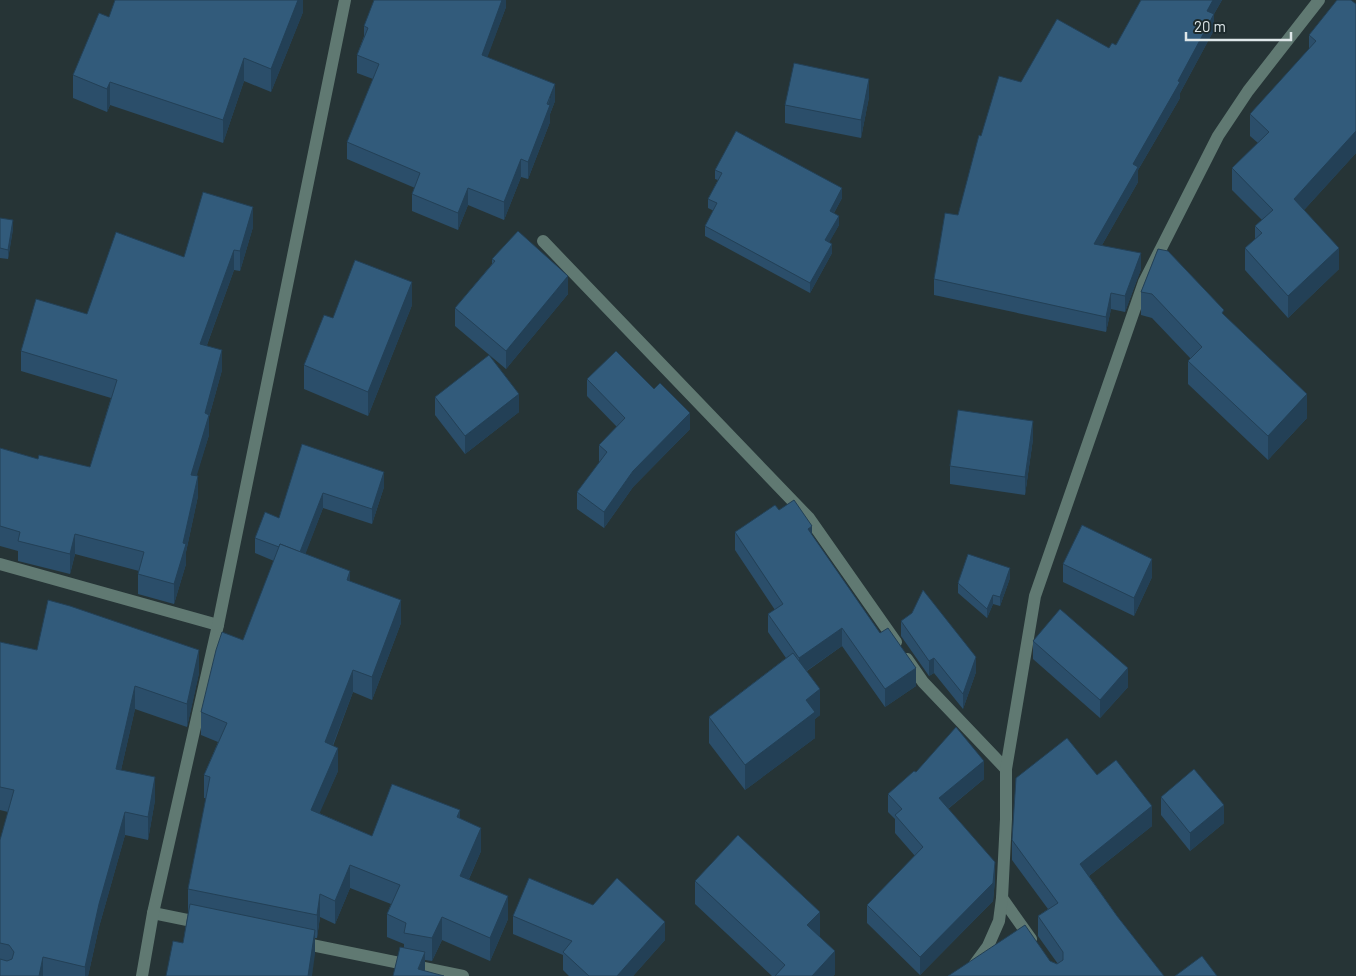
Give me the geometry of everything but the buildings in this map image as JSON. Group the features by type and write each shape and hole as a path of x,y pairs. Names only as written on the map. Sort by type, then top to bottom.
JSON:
{"street":[{"path":"142,976 153,913 218,625 345,0"},
{"path":"966,976 988,946 999,920 1002,898 1006,769 1035,596 1144,282 1218,136 1248,91 1319,0"},
{"path":"543,242 809,518 923,682 1006,769"},
{"path":"0,564 218,625"},
{"path":"1002,898 1040,953"},
{"path":"153,913 211,925"},
{"path":"289,940 464,976"}]}
